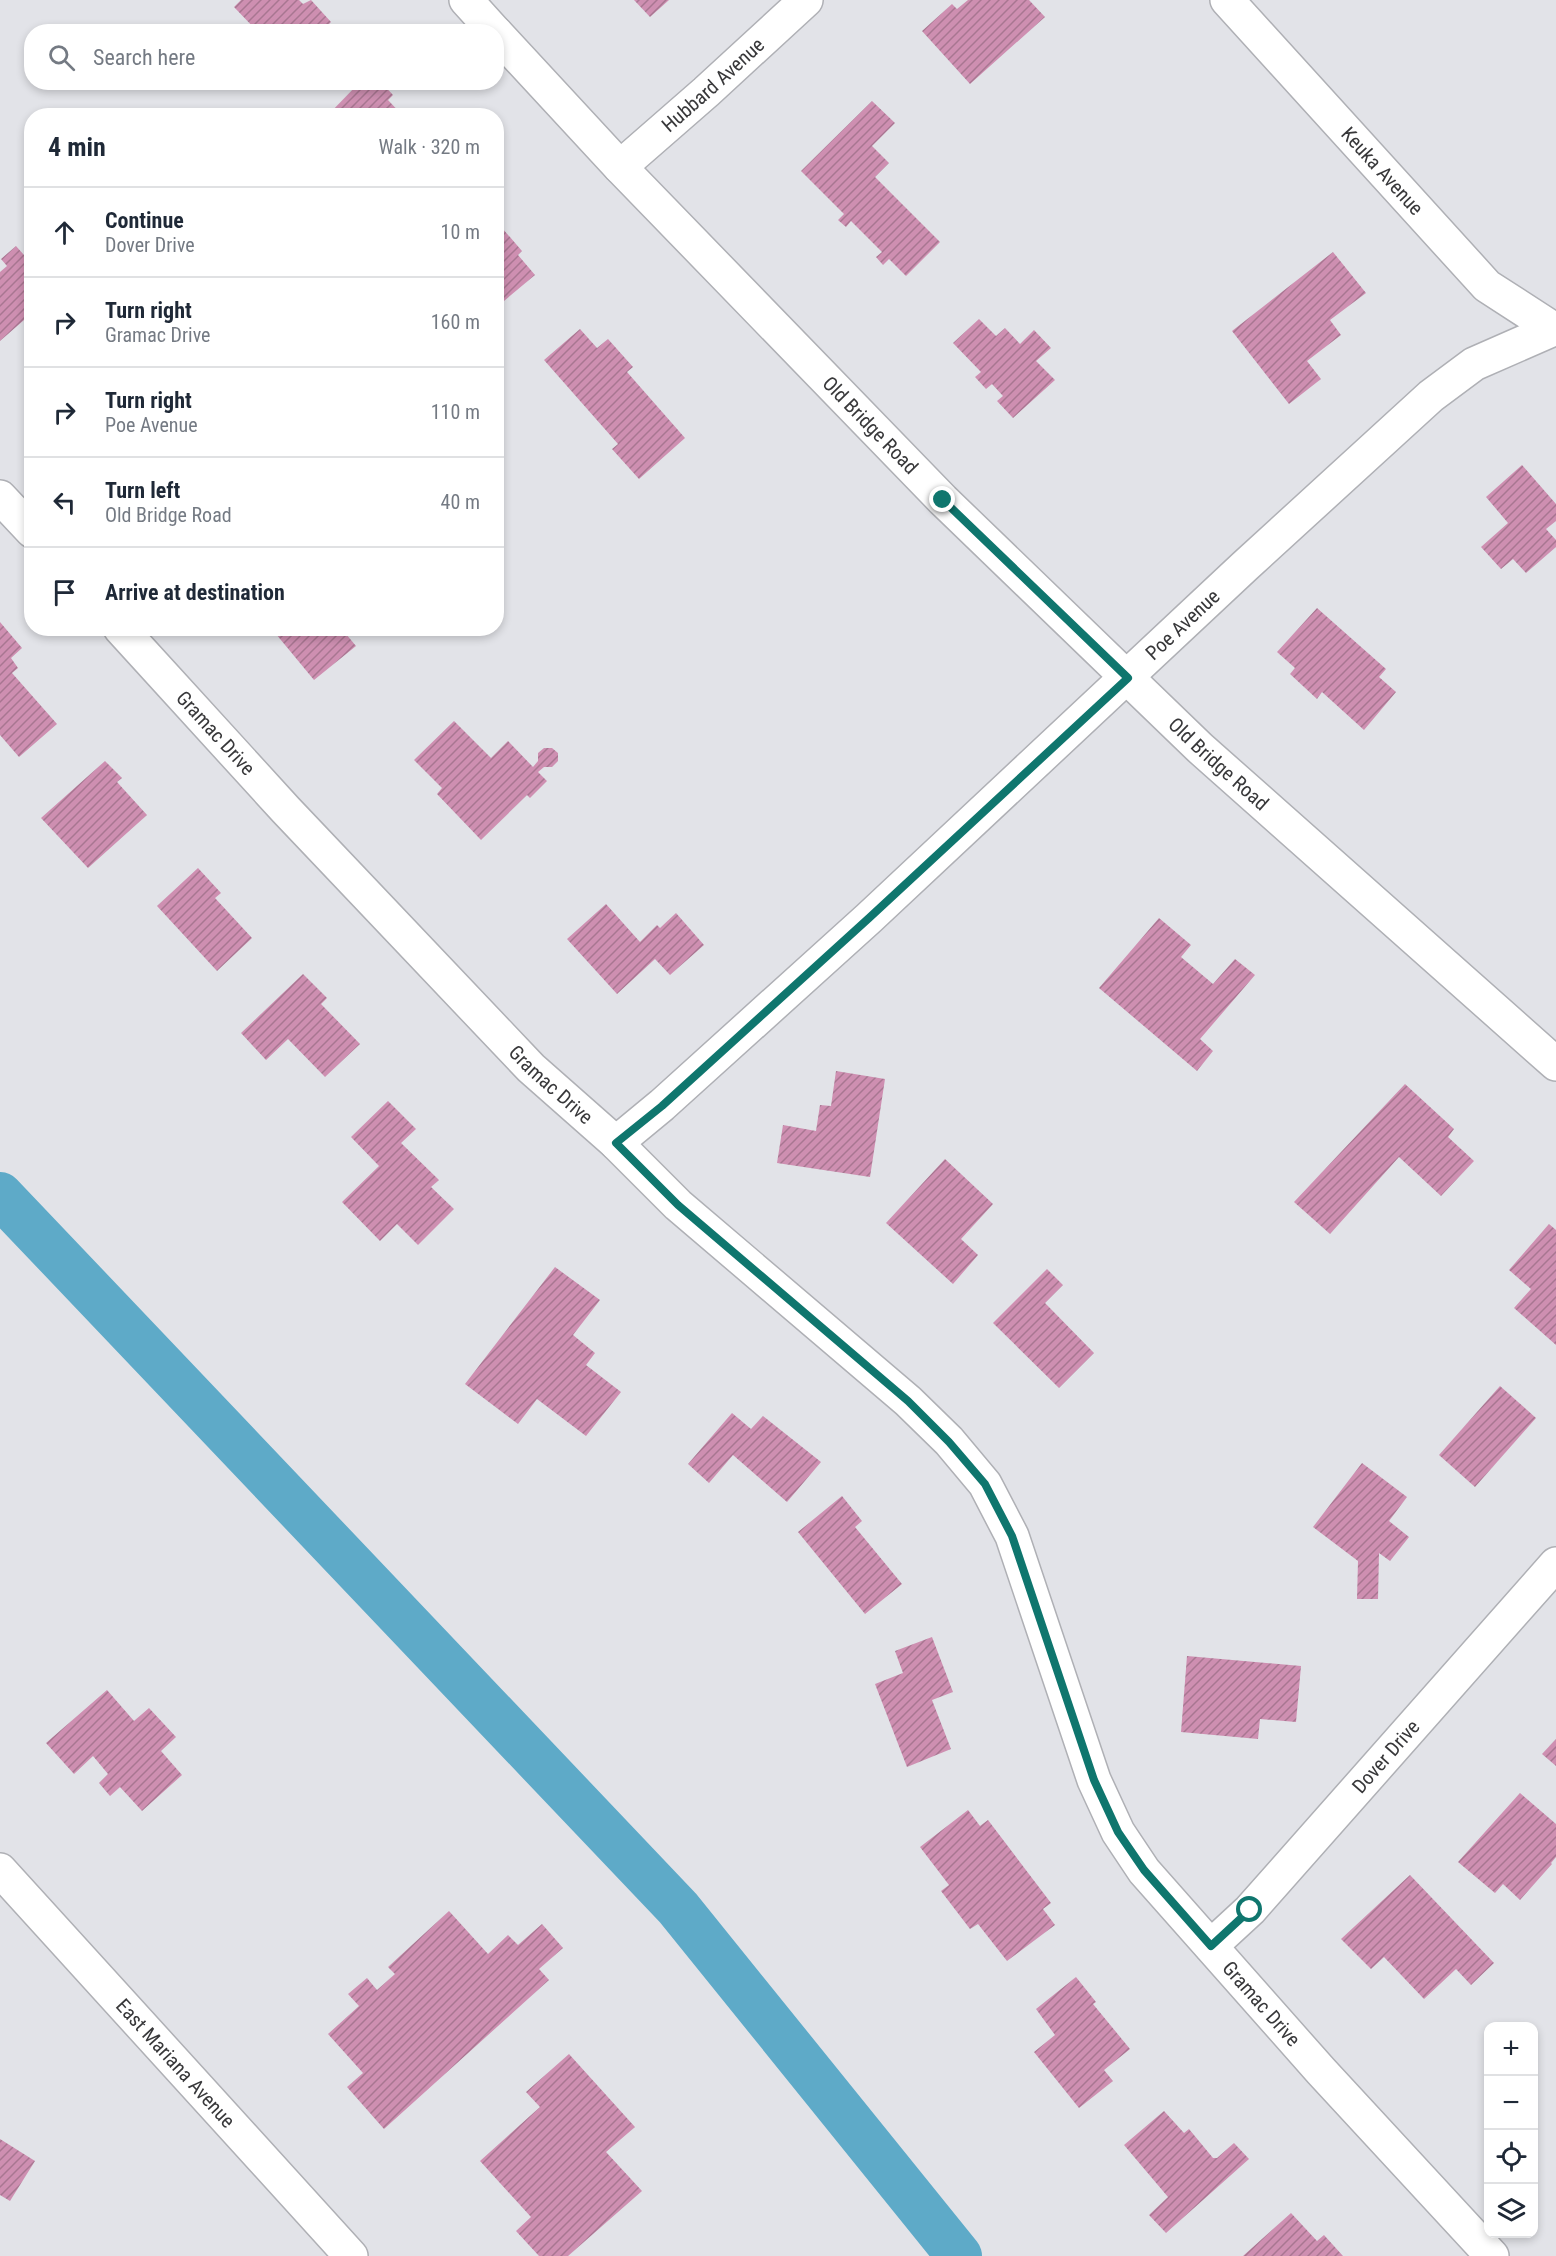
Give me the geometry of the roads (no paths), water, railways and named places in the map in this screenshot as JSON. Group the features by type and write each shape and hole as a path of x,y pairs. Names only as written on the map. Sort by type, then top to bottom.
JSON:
{"street":[{"name":"Old Bridge Road","path":"466,0 488,24"},
{"name":"Hubbard Avenue","path":"620,167 806,0"},
{"name":"Keuka Avenue","path":"1227,0 1487,286 1554,328"},
{"name":"Old Bridge Road","path":"504,41 620,167 943,500 1200,748 1556,1064"},
{"name":"Poe Avenue","path":"616,1143 662,1106 869,918 1128,678 1245,566 1431,396 1474,364 1554,328"},
{"path":"0,497 24,522"},
{"name":"Gramac Drive","path":"127,636 286,810 531,1068 616,1143 678,1205 908,1401 949,1442 985,1484 1012,1536 1094,1780 1118,1832 1144,1870 1321,2071 1492,2256"},
{"name":"Dover Drive","path":"1211,1946 1250,1910 1556,1564"},
{"name":"East Mariana Avenue","path":"0,1870 351,2256"}],"waterway":[{"path":"0,1195 678,1908 959,2256"}]}
